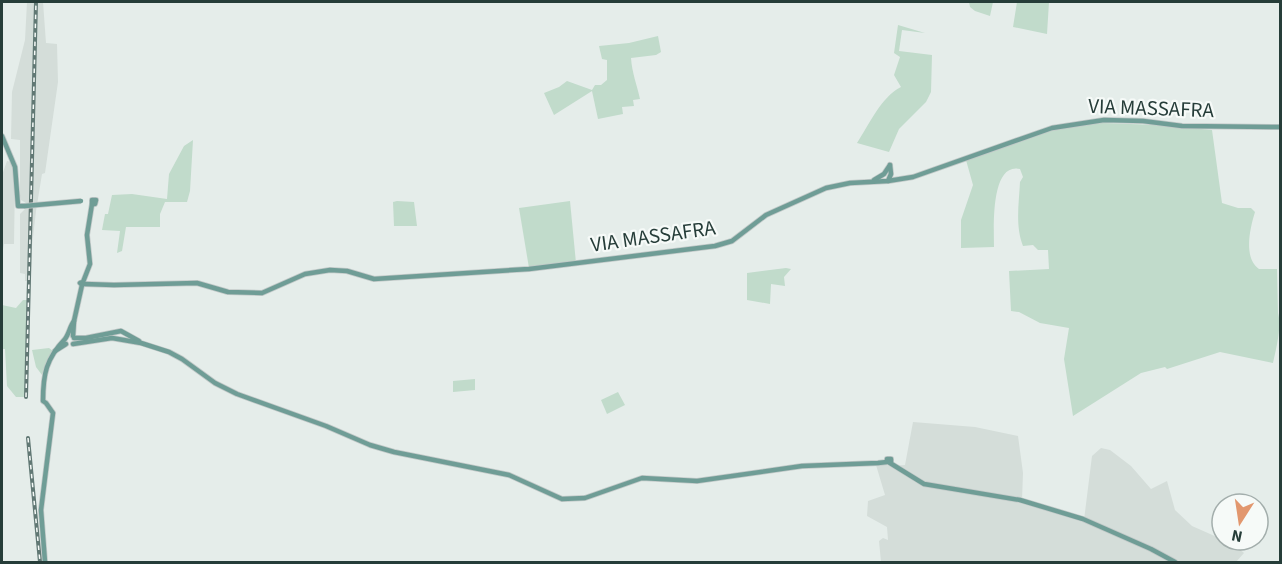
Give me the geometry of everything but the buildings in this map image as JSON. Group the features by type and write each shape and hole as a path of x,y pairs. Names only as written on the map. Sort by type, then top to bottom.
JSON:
{"main road":[{"name":"VIA MASSAFRA","path":"83,284 197,283 228,292 262,293 305,274 330,270 347,271 374,279 529,269 715,246 732,241 766,215 810,194 850,183 912,177 1052,128 1114,120 1182,126 1281,127"},
{"path":"2,136 15,167 18,206 81,201 92,204 87,235 90,264 70,339"},
{"path":"889,170 902,179"},
{"path":"888,181 885,178 889,170"},
{"path":"871,182 889,170"},
{"path":"45,562 41,510 53,413 43,401 43,378 49,359 70,339 121,331 141,343"},
{"path":"124,339 126,333"},
{"path":"70,339 124,339 169,352 215,383 237,394 326,426 370,445 509,475 562,499 585,498 642,478 697,481 802,466 889,462 924,484 1020,500 1072,515 1140,544 1175,562"}],"shaded area":[{"path":"27,2 43,2 46,43 57,44 58,82 45,173 42,174 36,211 30,300 27,299 28,281 25,281 25,274 20,273 20,214 25,209 26,203 21,200 20,196 20,140 11,139 12,92 25,40"},
{"path":"7,161 11,162 15,179 14,244 4,244 2,255 2,175"},
{"path":"913,422 975,427 1018,436 1023,473 1022,500 1084,520 1092,456 1101,448 1110,450 1131,466 1151,489 1167,481 1175,510 1192,526 1210,534 1210,552 1244,553 1236,562 881,562 879,541 883,538 888,540 887,527 867,516 868,501 885,495 876,465 884,462 893,466 905,465"}],"green space":[{"path":"969,2 993,2 990,16 975,11 970,7"},
{"path":"1017,2 1049,2 1047,34 1013,27"},
{"path":"898,25 925,33 902,30 899,51 932,55 931,92 926,102 899,129 889,152 857,143 881,104 901,87 894,75 900,57 894,53"},
{"path":"658,36 661,52 656,55 631,58 640,99 633,100 634,106 622,107 623,114 598,119 592,91 554,115 544,93 567,81 592,90 595,85 601,85 607,80 607,60 602,59 599,46 629,43"},
{"path":"1102,123 1212,130 1222,203 1238,208 1251,208 1255,212 1249,242 1251,258 1259,269 1277,269 1279,324 1273,363 1220,352 1167,369 1165,367 1141,373 1073,416 1064,359 1069,328 1040,323 1019,312 1011,311 1009,271 1049,269 1048,250 1038,250 1033,245 1023,246 1018,222 1020,182 1023,177 1020,169 1010,170 1003,176 999,186 994,213 994,247 961,248 961,220 973,185 966,160 1067,126"},
{"path":"193,140 190,191 187,202 165,202 160,214 160,227 126,227 122,251 117,253 120,231 102,230 112,195 132,194 167,199 169,174 184,146"},
{"path":"570,201 576,263 529,268 519,208"},
{"path":"393,202 414,202 417,226 394,226"},
{"path":"791,269 784,277 785,286 771,284 770,304 747,300 747,273"},
{"path":"23,300 27,300 26,397 16,397 7,386 5,349 2,349 2,305 16,308"},
{"path":"49,348 53,351 42,375 36,367 32,350"},
{"path":"475,379 475,390 453,392 453,381"},
{"path":"618,392 625,405 607,414 601,400"}],"railway":[{"path":"26,397 36,2"},
{"path":"28,438 40,562"}]}
